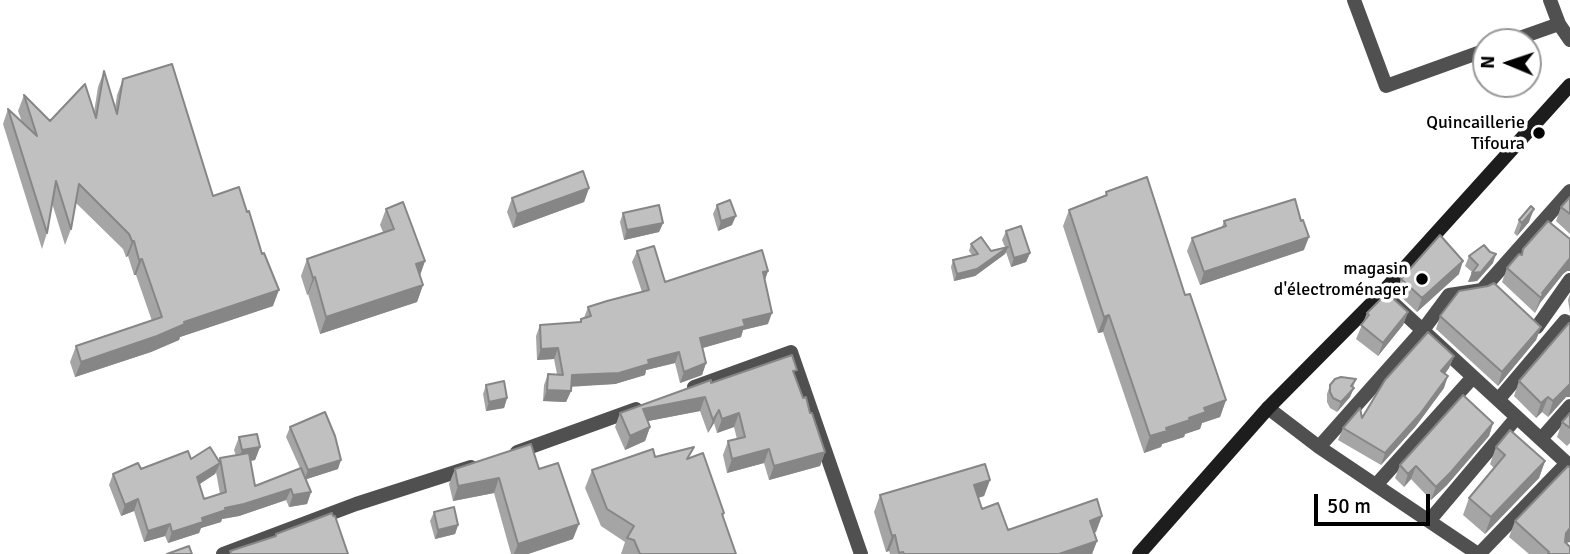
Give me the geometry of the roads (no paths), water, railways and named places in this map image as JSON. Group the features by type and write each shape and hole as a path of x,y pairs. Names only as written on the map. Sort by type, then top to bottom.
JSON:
{"main road":[{"path":"1139,554 1268,408 1382,293 1570,85"}],"street":[{"path":"1354,0 1386,86 1472,55"},
{"path":"1550,0 1559,24 1570,40"},
{"path":"1542,30 1559,24"},
{"path":"1320,447 1423,330 1449,295 1493,287 1547,226 1570,191"},
{"path":"1550,339 1532,322 1570,279"},
{"path":"1268,408 1320,447 1479,554 1569,464 1382,293"},
{"path":"1498,400 1565,321 1570,325"},
{"path":"687,390 791,352 861,554"},
{"path":"1376,485 1473,377"},
{"path":"506,455 648,404"},
{"path":"1541,439 1570,406"},
{"path":"1429,521 1517,417"},
{"path":"222,554 355,504 481,463"}],"place":[{"name":"Quincaillerie Tifoura","path":"1539,133"},
{"name":"magasin d'électroménager","path":"1422,279"}]}
